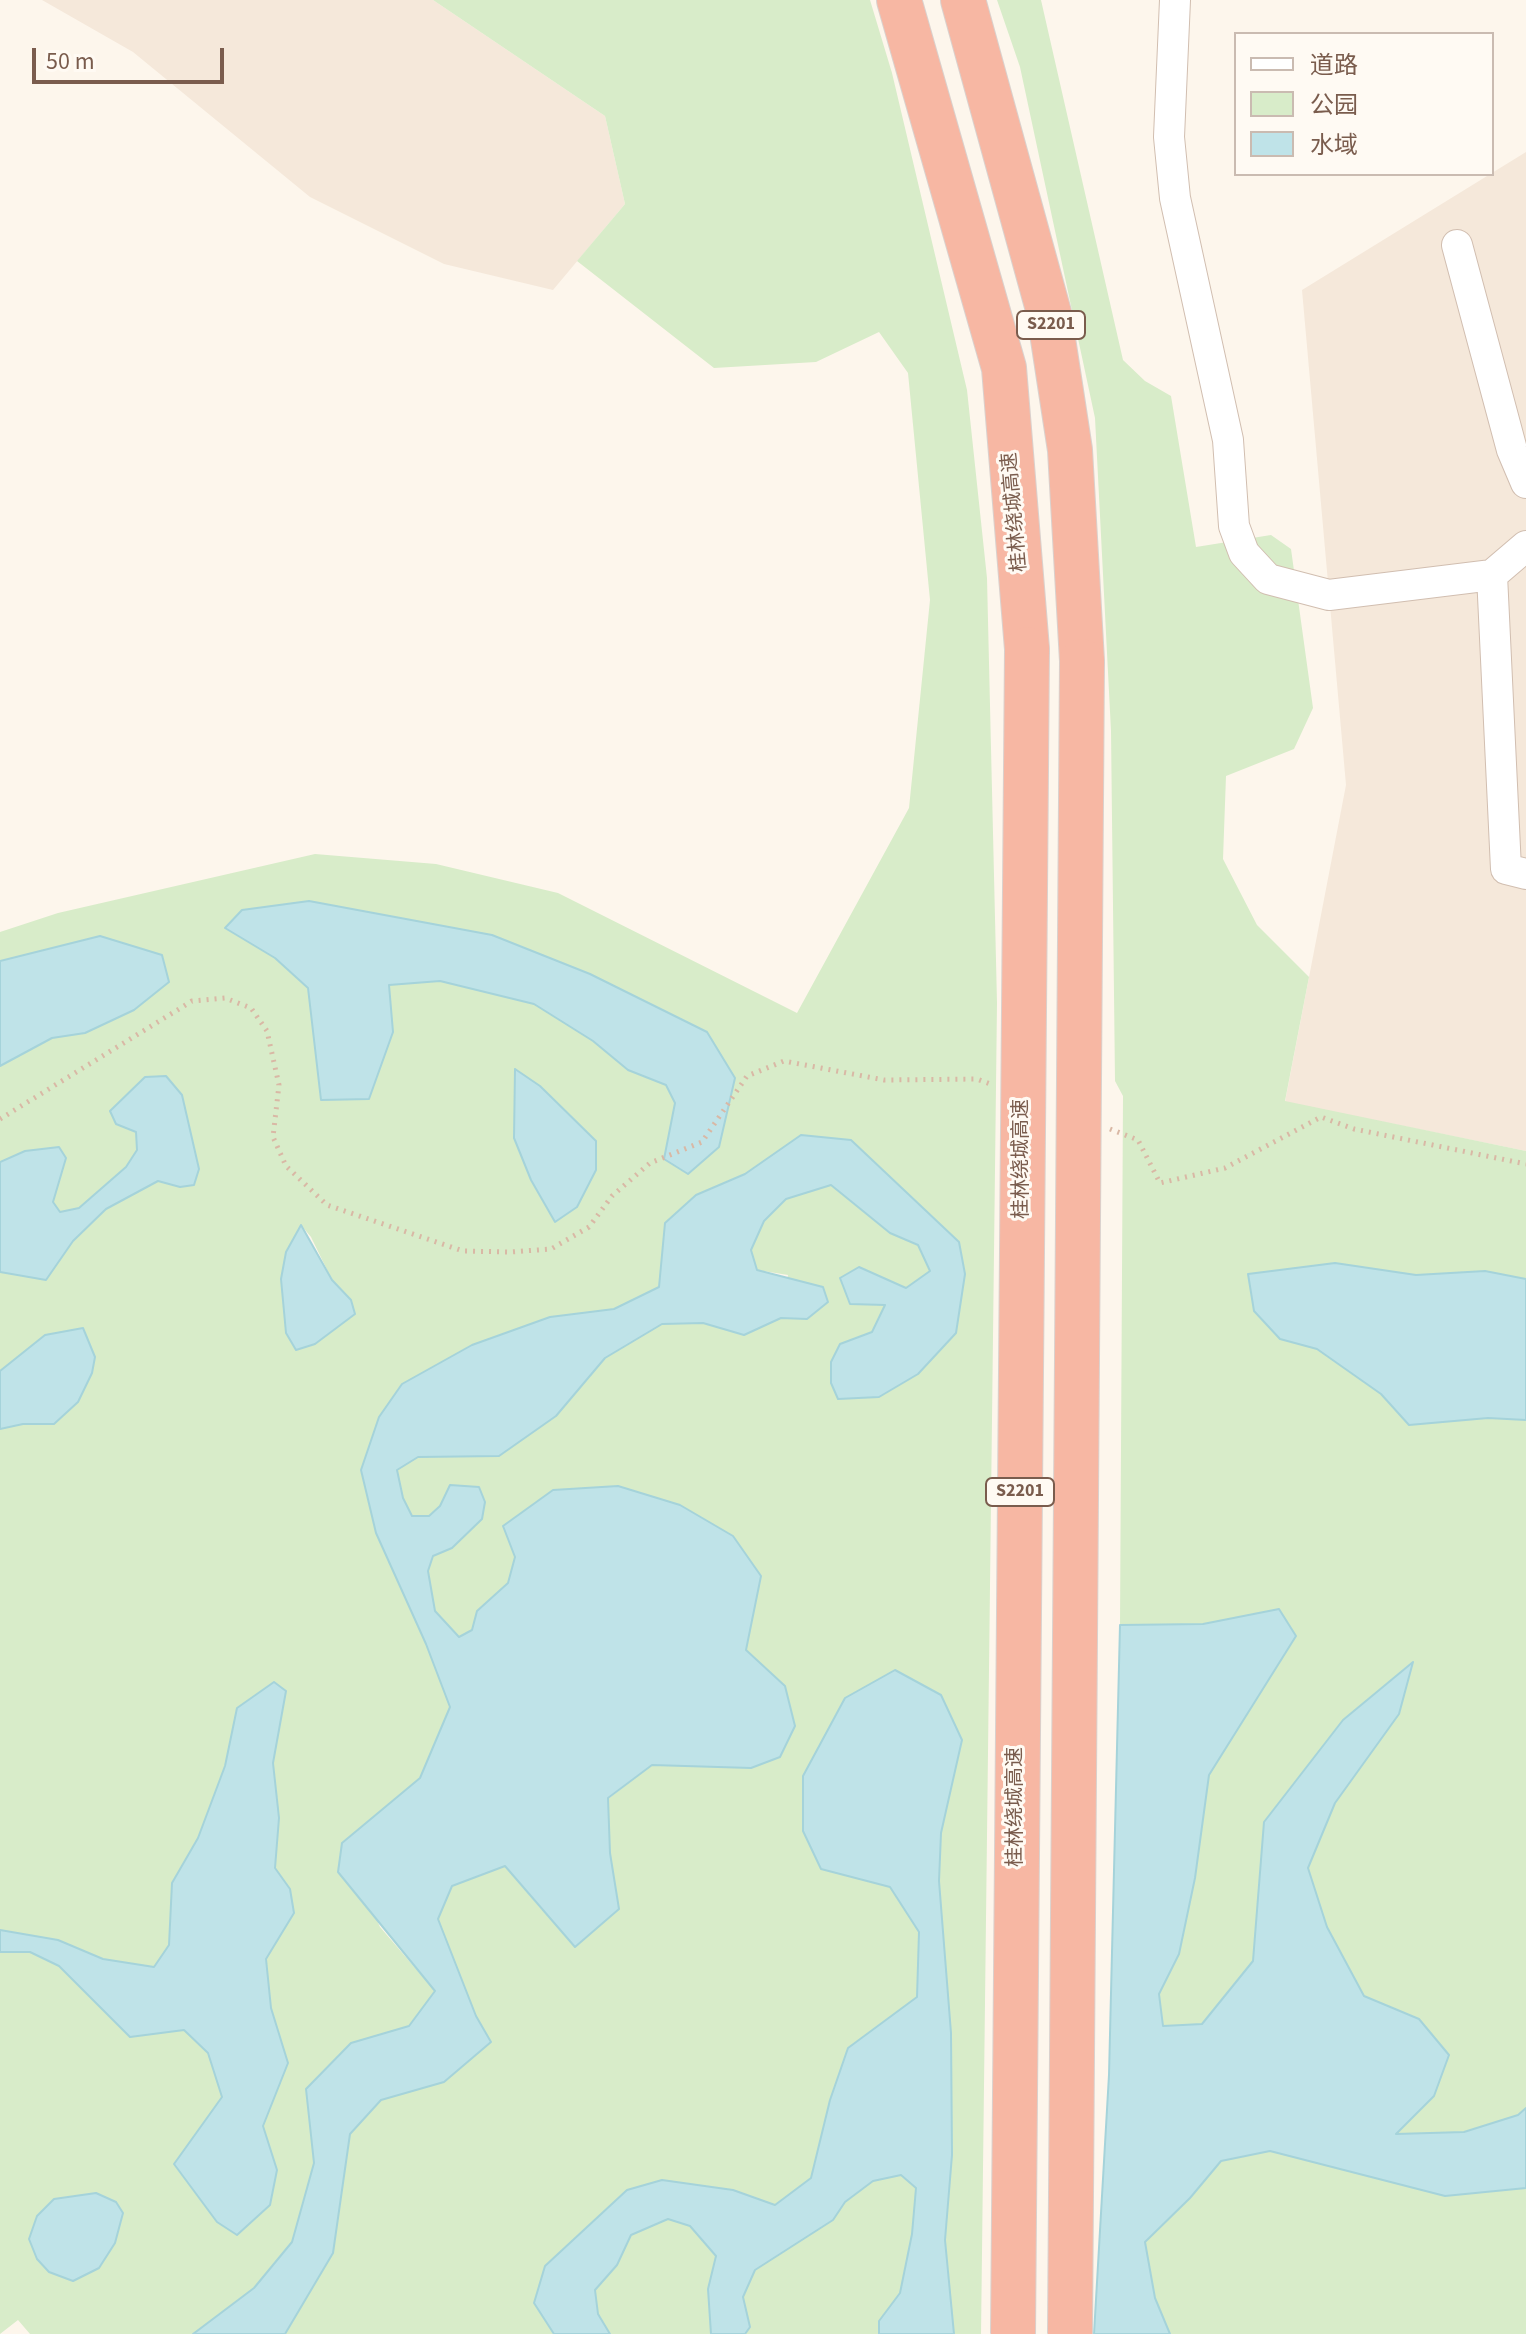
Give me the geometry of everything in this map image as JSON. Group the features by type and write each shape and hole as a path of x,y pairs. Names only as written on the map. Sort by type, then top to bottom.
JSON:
{"highway":[{"name":"桂林绕城高速","path":"899,0 1004,368 1027,649 1013,2334"},
{"name":"S2201","path":"963,0 1049,313 1070,450 1082,661 1070,2334"}],"street":[{"path":"1175,0 1169,137 1175,198 1228,440 1234,526 1244,553 1268,579 1329,595 1492,575 1526,546"},
{"path":"1457,245 1512,450 1526,483"},
{"path":"1492,575 1506,869 1526,874"}],"path":[{"path":"0,1119 192,1001 225,998 251,1008 267,1031 279,1085 273,1137 286,1166 327,1205 463,1251 510,1252 551,1249 589,1227 612,1196 650,1163 702,1142 747,1076 784,1061 884,1080 977,1079 1006,1090"},
{"path":"1109,1129 1138,1140 1160,1183 1225,1168 1321,1117 1354,1129 1526,1164"}],"shaded area":[{"path":"42,0 433,0 605,116 625,204 553,290 444,264 310,197 133,52"},
{"path":"1526,152 1526,1151 1285,1102 1346,785 1302,290 1487,176 1494,176 1494,172"}],"green space":[{"path":"433,0 870,0 892,73 967,390 987,578 997,1003 981,2334 954,2334 945,2240 952,2155 951,2033 939,1881 941,1833 962,1740 895,1670 844,1699 803,1776 821,1869 890,1887 919,1932 917,1997 848,2048 830,2100 811,2178 775,2205 733,2190 662,2180 627,2190 534,2303 554,2334 285,2334 333,2253 350,2134 380,2100 444,2082 491,2042 476,2016 438,1919 452,1886 505,1866 542,1910 610,1853 608,1799 652,1765 751,1768 785,1686 746,1650 761,1576 515,1557 508,1583 477,1611 472,1630 459,1637 435,1611 428,1571 433,1556 452,1548 482,1519 484,1502 479,1487 440,1506 428,1516 412,1516 403,1498 397,1470 417,1457 456,1454 556,1416 605,1358 662,1324 703,1323 744,1335 781,1318 788,1275 757,1270 751,1250 764,1221 786,1199 831,1185 890,1233 919,1245 930,1272 906,1288 859,1267 885,1304 872,1332 831,1384 959,1242 851,1140 801,1135 745,1174 696,1195 659,1287 614,1309 550,1317 361,1470 376,1533 426,1644 450,1707 420,1778 342,1843 380,1927 435,1991 409,2026 351,2044 306,2089 314,2163 292,2242 254,2288 193,2334 30,2334 18,2320 0,2334 0,1952 30,1952 59,1966 130,2037 185,2030 209,2053 222,2097 174,2164 195,2187 277,2170 263,2126 288,2063 271,2008 266,1959 294,1913 290,1889 275,1868 279,1818 273,1763 286,1691 237,1708 225,1766 198,1838 172,1883 169,1945 154,1967 103,1959 58,1940 0,1930 0,1429 23,1424 54,1424 45,1335 0,1371 0,1272 46,1280 73,1241 106,1209 158,1181 180,1187 183,1095 116,1124 136,1132 137,1150 126,1167 79,1208 60,1212 53,1202 66,1159 25,1151 0,1162 0,1066 52,1038 85,1033 100,936 0,961 0,932 58,913 315,854 436,864 558,893 797,1013 909,808 930,600 908,373 879,332 816,362 714,368 577,261 625,204 605,116","holes":["309,901 492,935 590,974 719,1147 688,1174 664,1159 675,1103 666,1085 628,1070 593,1041 534,1004 440,981 389,985 393,1032 321,1100 308,988 275,958 226,928","515,1069 540,1086 596,1141 596,1170 577,1207 514,1138","301,1225 311,1237 332,1280 286,1252"]},
{"path":"997,0 1041,0 1123,360 1145,381 1171,396 1196,547 1271,535 1291,549 1313,708 1294,749 1226,776 1223,859 1257,925 1309,977 1285,1101 1526,1151 1526,1279 1485,1271 1416,1275 1335,1263 1248,1274 1280,1339 1317,1349 1381,1394 1409,1425 1488,1418 1526,1420 1526,2108 1518,2115 1464,2132 1395,2135 1434,2096 1419,2019 1364,1996 1327,1927 1307,1868 1335,1803 1399,1714 1264,1822 1253,1961 1202,2024 1163,2026 1159,1994 1179,1953 1195,1878 1209,1775 1248,1710 1279,1609 1203,1624 1120,1625 1123,1096 1115,1081 1111,731 1095,418 1020,67"},
{"path":"1270,2151 1445,2196 1526,2188 1526,2334 1170,2334 1155,2298 1145,2242 1190,2198 1221,2161"},
{"path":"901,2175 916,2188 912,2234 900,2293 879,2321 879,2334 745,2334 750,2327 743,2297 755,2270 833,2220 845,2202 873,2181"},
{"path":"668,2219 690,2226 716,2256 708,2289 711,2334 610,2334 598,2314 595,2290 617,2265 631,2235"}],"water":[{"path":"309,901 492,935 590,974 707,1032 735,1078 719,1147 688,1174 664,1159 675,1103 666,1085 628,1070 593,1041 534,1004 440,981 389,985 393,1032 369,1099 321,1100 308,988 275,958 225,928 242,910"},
{"path":"100,936 162,955 169,982 134,1010 85,1033 52,1038 0,1066 0,961"},
{"path":"515,1069 540,1086 596,1141 596,1170 577,1207 555,1222 531,1180 514,1138"},
{"path":"166,1076 182,1095 199,1169 194,1185 180,1187 158,1181 106,1209 73,1241 46,1280 0,1272 0,1162 25,1151 59,1147 66,1158 53,1202 60,1212 79,1208 126,1167 137,1150 136,1132 116,1124 110,1111 145,1077"},
{"path":"801,1135 851,1140 959,1242 965,1274 956,1333 918,1374 879,1397 838,1399 831,1383 831,1362 840,1344 872,1332 885,1305 850,1304 840,1278 859,1267 906,1288 930,1271 918,1245 890,1233 831,1185 786,1199 764,1221 751,1250 757,1270 823,1287 828,1302 807,1319 781,1318 744,1335 703,1323 662,1324 605,1358 556,1416 499,1456 418,1457 397,1470 403,1498 412,1516 429,1516 440,1506 450,1485 479,1487 485,1502 482,1519 452,1548 433,1556 428,1571 435,1611 459,1637 472,1630 477,1611 508,1583 515,1557 503,1526 553,1490 618,1486 680,1505 733,1536 761,1576 746,1650 785,1686 795,1726 780,1757 751,1768 652,1765 608,1798 610,1853 619,1909 575,1947 505,1866 452,1886 438,1919 476,2016 491,2042 444,2082 381,2100 350,2134 333,2253 285,2334 193,2334 254,2288 292,2242 314,2163 306,2089 351,2043 409,2026 435,1991 338,1872 342,1843 420,1778 450,1707 426,1644 376,1533 361,1470 379,1417 402,1384 472,1345 550,1317 614,1309 659,1287 665,1223 696,1195 745,1174"},
{"path":"301,1225 332,1280 351,1300 355,1314 315,1344 296,1350 286,1333 281,1279 286,1252"},
{"path":"1335,1263 1416,1275 1485,1271 1526,1279 1526,1420 1488,1418 1409,1425 1381,1394 1317,1349 1280,1339 1254,1311 1248,1274"},
{"path":"83,1328 95,1357 92,1373 78,1402 54,1424 23,1424 0,1429 0,1371 45,1335"},
{"path":"1279,1609 1296,1636 1209,1775 1195,1878 1179,1954 1159,1994 1163,2026 1202,2024 1253,1961 1264,1822 1343,1720 1413,1662 1399,1714 1335,1803 1308,1868 1327,1927 1364,1996 1419,2019 1449,2055 1434,2096 1396,2134 1464,2132 1518,2115 1526,2108 1526,2188 1445,2196 1270,2151 1221,2161 1190,2198 1145,2242 1155,2298 1170,2334 1094,2334 1109,2075 1120,1625 1203,1624"},
{"path":"895,1670 941,1695 962,1740 941,1833 939,1881 951,2033 952,2155 945,2240 954,2334 879,2334 879,2321 900,2293 912,2234 916,2188 901,2175 873,2181 845,2202 833,2220 755,2270 743,2297 750,2327 745,2334 711,2334 708,2289 716,2256 690,2226 668,2219 631,2235 617,2265 595,2290 598,2314 610,2334 554,2334 534,2303 545,2266 627,2190 662,2180 733,2190 775,2205 811,2178 830,2100 848,2048 917,1997 919,1932 890,1887 821,1869 803,1831 803,1776 845,1698"},
{"path":"274,1682 286,1691 273,1763 279,1818 275,1868 290,1889 294,1913 266,1959 271,2008 288,2063 263,2126 277,2170 270,2205 237,2235 217,2222 174,2164 222,2097 208,2053 184,2030 130,2037 59,1966 30,1952 0,1952 0,1930 58,1940 103,1959 154,1967 169,1945 172,1883 198,1838 225,1766 237,1708"},
{"path":"96,2193 116,2202 123,2213 115,2243 99,2268 73,2281 49,2272 37,2259 29,2239 37,2216 54,2199"}]}
